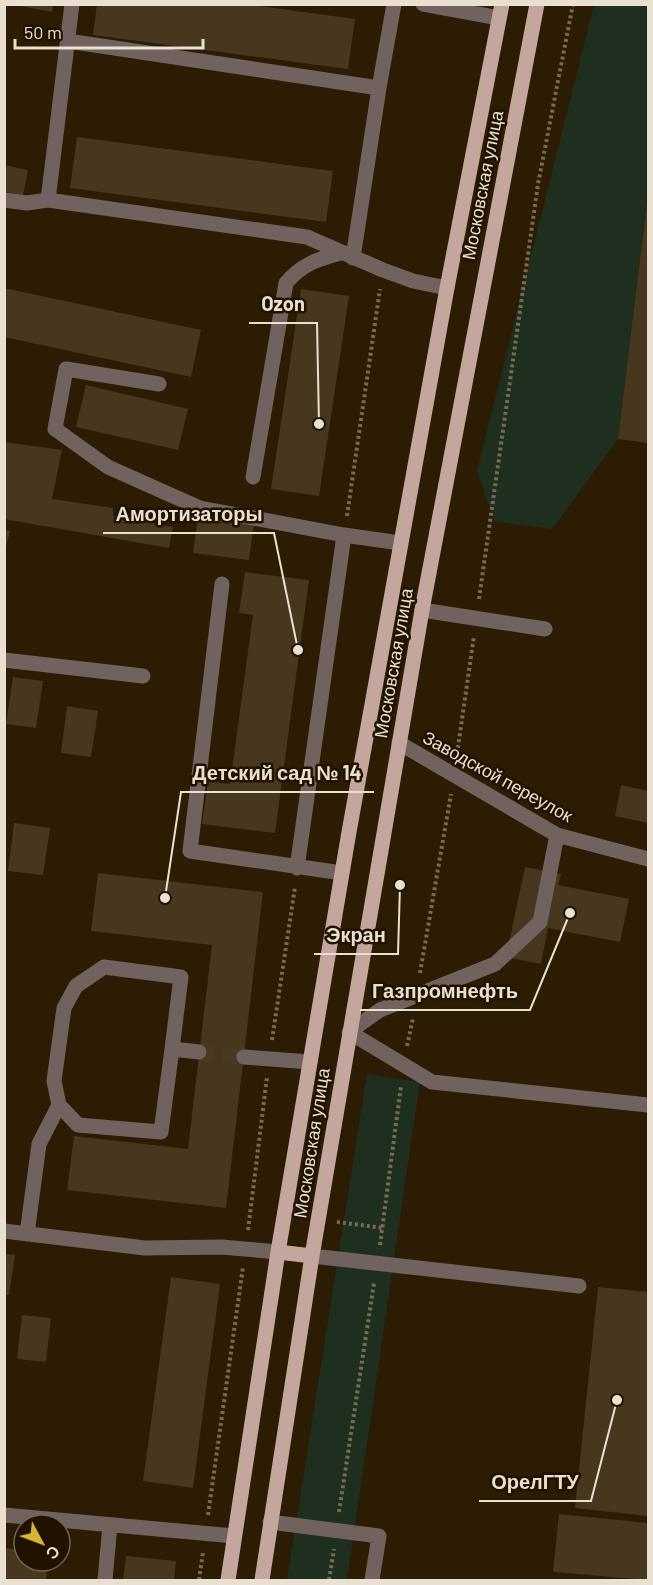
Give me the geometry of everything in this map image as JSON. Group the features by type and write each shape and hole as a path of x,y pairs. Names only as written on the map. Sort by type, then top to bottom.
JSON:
{"main road":[{"name":"Московская улица","path":"262,1581 312,1256 422,610 537,4"},
{"name":"Московская улица","path":"228,1581 278,1252 342,873 447,288 501,11"},
{"path":"278,1252 312,1256"}],"street":[{"path":"48,200 72,4"},
{"path":"347,255 394,4"},
{"path":"423,4 501,11"},
{"path":"68,41 379,88"},
{"path":"4,200 27,203 48,200 307,237 383,270 414,281 447,288"},
{"path":"253,477 286,283 296,271 310,261 347,255"},
{"path":"159,384 66,369 54,429 108,466 200,508 344,536 400,543"},
{"path":"297,868 344,536"},
{"path":"222,584 190,850 342,873"},
{"path":"422,610 545,629"},
{"path":"4,660 143,676"},
{"name":"Заводской переулок","path":"399,743 556,836 648,860"},
{"path":"556,836 540,922 495,964 380,1010 349,1032 432,1082 648,1105"},
{"path":"104,968 181,977 172,1049 161,1132 78,1125 59,1105 54,1081 64,1008 76,986 104,968"},
{"path":"172,1049 200,1052"},
{"path":"244,1057 310,1062"},
{"path":"27,1234 39,1144 59,1105"},
{"path":"4,1231 145,1248 245,1249 278,1252"},
{"path":"312,1256 579,1286"},
{"path":"4,1515 234,1536"},
{"path":"270,1522 379,1536 372,1581"},
{"path":"105,1581 110,1525"}],"path":[{"path":"329,1581 383,1228 404,1065 454,776 538,184 573,4"},
{"path":"344,536 383,270"},
{"path":"199,1581 297,868"},
{"path":"333,1221 383,1228"}],"green space":[{"path":"594,5 648,5 648,190 618,439 552,529 495,522 477,471"},
{"path":"367,1074 420,1082 347,1580 287,1580"}],"building":[{"path":"11,4 53,4 52,12"},
{"path":"97,4 244,4 355,19 348,69 93,35"},
{"path":"77,137 333,171 326,222 70,188"},
{"path":"4,165 28,170 23,195 4,192"},
{"path":"648,202 648,443 618,439"},
{"path":"4,288 201,330 191,377 4,337"},
{"path":"301,289 349,296 319,496 271,489"},
{"path":"86,385 188,409 178,450 76,427"},
{"path":"4,442 62,450 52,499 113,508 113,516 173,527 169,548 4,519"},
{"path":"198,516 254,523 249,560 193,553"},
{"path":"4,530 10,531 5,550 4,550"},
{"path":"245,572 309,580 275,833 202,824 208,781 230,784 253,615 239,613"},
{"path":"13,677 43,681 36,728 6,724"},
{"path":"67,706 98,711 91,757 61,753"},
{"path":"621,785 648,791 648,823 615,816"},
{"path":"14,823 50,828 43,875 8,871"},
{"path":"525,867 561,874 558,885 629,899 620,942 548,928 541,964 506,957"},
{"path":"98,873 263,892 226,1208 67,1190 74,1136 188,1149 212,945 91,931"},
{"path":"4,1254 15,1255 9,1295 4,1295"},
{"path":"171,1277 220,1284 193,1488 143,1481"},
{"path":"598,1287 648,1292 648,1516 575,1508"},
{"path":"22,1315 51,1318 46,1362 17,1359"},
{"path":"559,1514 648,1523 648,1580 553,1572"},
{"path":"4,1548 12,1549 12,1573 47,1573 46,1580 4,1580"},
{"path":"126,1556 176,1561 174,1580 123,1580"}],"tunnel":[{"path":"199,1052 244,1057"}],"place":[{"name":"Ozon","path":"319,424"},
{"name":"Амортизаторы","path":"298,650"},
{"name":"Экран","path":"400,885"},
{"name":"Детский сад № 14","path":"165,898"},
{"name":"Газпромнефть","path":"570,913"},
{"name":"ОрелГТУ","path":"617,1400"}]}
